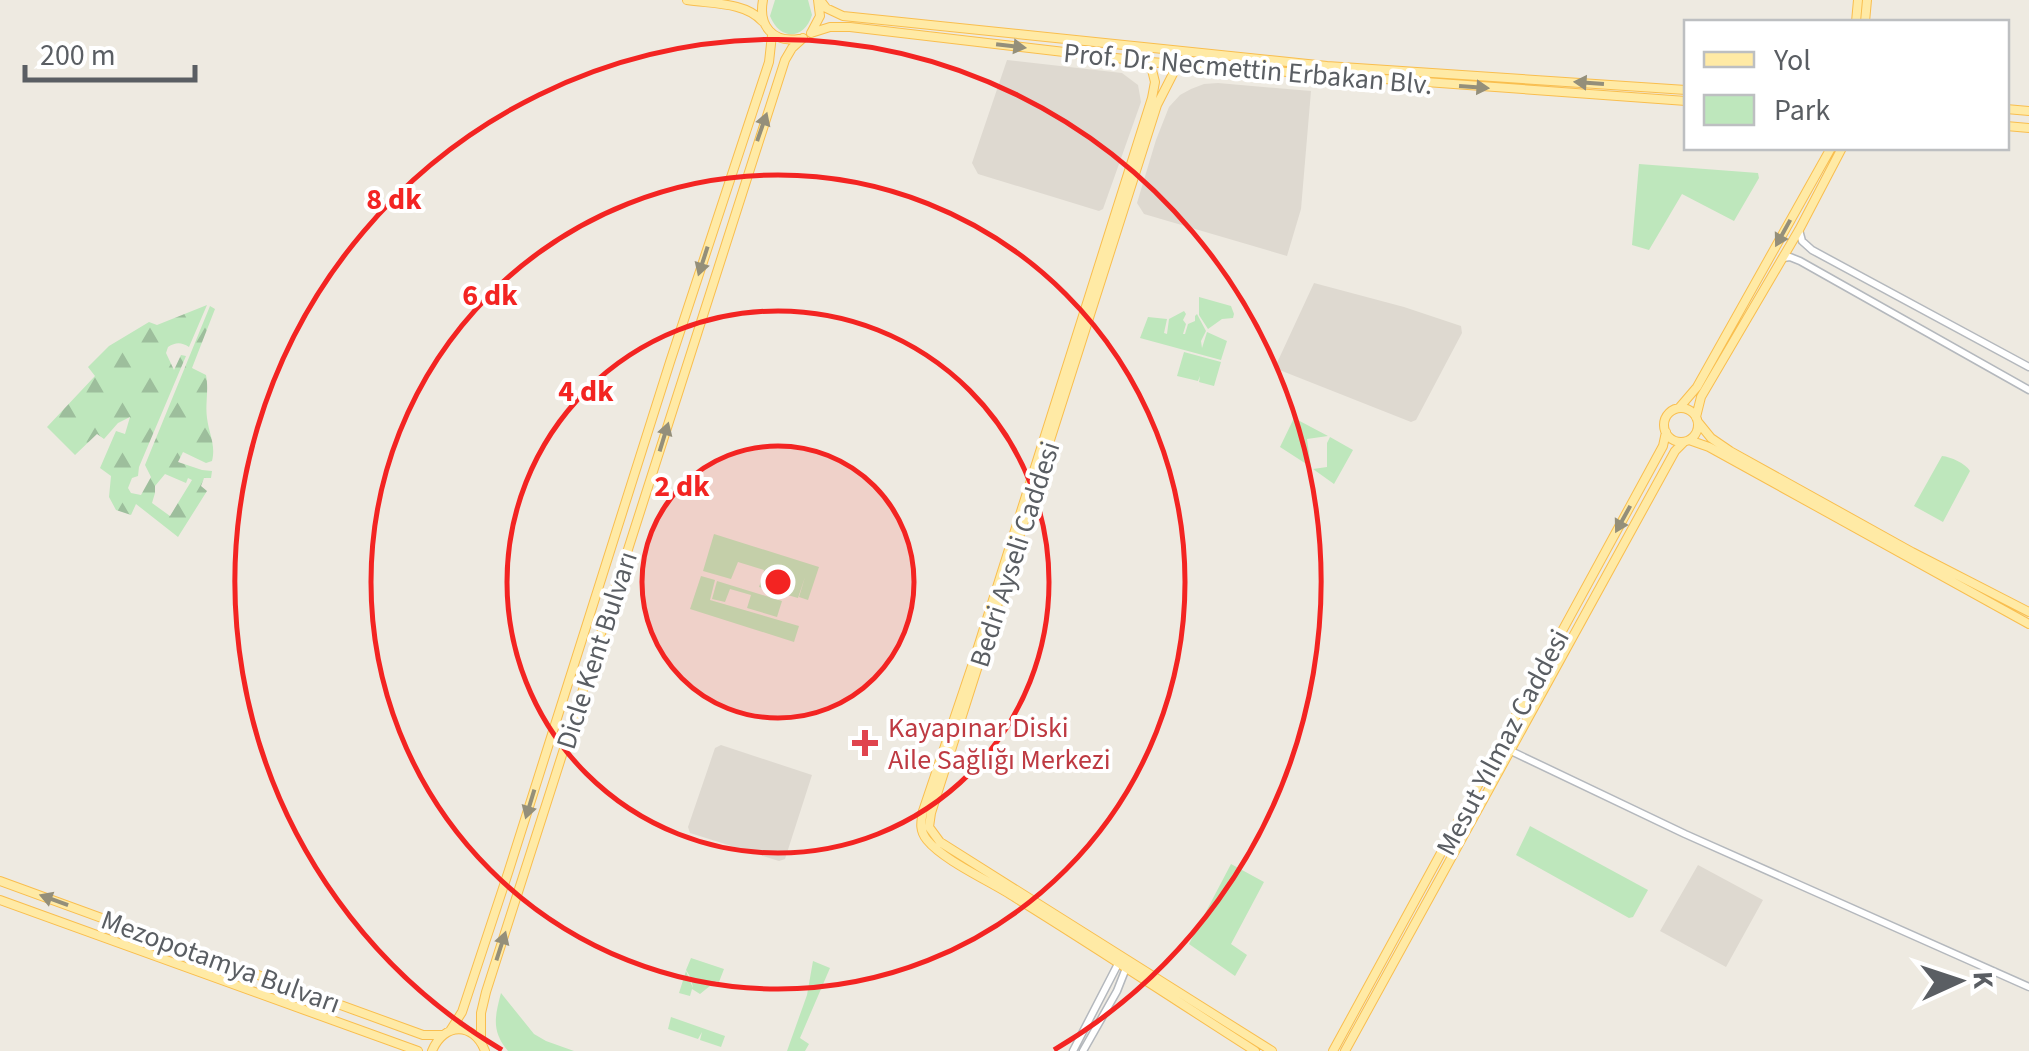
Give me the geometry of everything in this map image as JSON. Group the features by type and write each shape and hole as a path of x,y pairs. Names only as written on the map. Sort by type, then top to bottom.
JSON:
{"main road":[{"path":"687,0 753,12 772,35"},
{"path":"763,0 763,23"},
{"name":"Dicle Kent Bulvarı","path":"485,1048 482,1012 486,992 756,144 785,60 820,16 819,0"},
{"name":"Prof. Dr. Necmettin Erbakan Blv.","path":"819,0 834,14 843,16 1199,54 1684,90"},
{"name":"Prof. Dr. Necmettin Erbakan Blv.","path":"772,35 787,41 830,26 1150,62 1684,101"},
{"name":"Dicle Kent Bulvarı","path":"432,1051 462,1012 769,62 772,35"},
{"name":"Bedri Ayseli Caddesi","path":"1150,62 1155,82 1152,98 920,828 928,841 946,855 1272,1051"},
{"name":"Bedri Ayseli Caddesi","path":"1178,64 1158,105 929,827 940,842 1255,1051"},
{"path":"1830,150 1697,386 1666,417 1666,432 1673,440 1709,447 2029,624"},
{"path":"1686,441 1696,433 1701,396 1841,150"},
{"path":"1679,408 1689,410 1711,438 1730,451 2029,612"},
{"name":"Mesut Yılmaz Caddesi","path":"1333,1051 1663,446 1666,432"},
{"name":"Mesut Yılmaz Caddesi","path":"1345,1051 1666,467 1686,441"},
{"name":"Mezopotamya Bulvarı","path":"0,881 423,1035 468,1031 485,1048"},
{"name":"Mezopotamya Bulvarı","path":"0,900 418,1051"}],"street":[{"path":"1798,230 1802,241 1812,250 2029,367"},
{"path":"1782,258 1800,261 2029,390"},
{"path":"1511,751 2029,988"},
{"path":"1073,1051 1123,963"},
{"path":"1083,1051 1117,991 1123,963"}],"shaded area":[{"path":"1007,60 1122,73 1138,85 1141,102 1103,209 1099,211 978,174 972,163"},
{"path":"1218,83 1311,91 1301,209 1287,256 1144,214 1137,203 1169,107 1191,89"},
{"path":"1314,283 1461,326 1462,333 1416,420 1411,422 1277,369"},
{"path":"721,745 812,775 785,859 779,861 690,833 688,827 715,748"},
{"path":"1698,865 1763,900 1726,967 1660,931"}],"green space":[{"path":"775,0 808,0 812,15 803,29 786,33 774,24 770,16"},
{"path":"1639,164 1758,173 1759,178 1734,221 1682,194 1649,250 1632,245"},
{"path":"1199,297 1231,306 1233,318 1222,319 1208,329 1199,315"},
{"path":"207,305 189,347 178,343 168,347 166,353 174,370 181,355 186,356 138,476 132,478 128,488 141,495 151,477 145,465 210,306 215,309 192,368 206,375 212,461 206,463 183,452 178,462 212,471 211,478 204,478 201,486 207,491 178,537 136,504 131,515 116,510 109,497 111,476 100,468 116,431 125,434 130,417 118,423 104,439 97,434 75,455 47,427 95,376 88,367 109,346 149,322 157,325","holes":["165,474 186,483 188,478 192,480 170,516 152,503 155,486"]},
{"path":"1184,311 1183,334 1197,314 1206,331 1202,348 1207,332 1227,341 1221,360 1140,338 1148,317 1167,319 1167,334 1169,319"},
{"path":"1184,352 1221,362 1214,386 1199,382 1200,376 1198,381 1177,376"},
{"path":"1294,418 1328,436 1307,439 1311,467 1280,447"},
{"path":"1330,437 1353,450 1334,484 1313,469 1327,467"},
{"path":"1942,456 1958,461 1970,471 1943,522 1914,506"},
{"path":"714,534 819,567 808,600 799,597 805,577 798,598 759,587 765,578 764,570 738,562 731,579 703,571"},
{"path":"701,576 715,580 710,600 799,626 794,642 690,609"},
{"path":"717,581 782,601 777,617 747,608 751,595 730,589 725,602 712,599"},
{"path":"1530,826 1648,890 1633,917 1516,855"},
{"path":"1231,864 1264,882 1231,944 1247,955 1235,976 1189,944"},
{"path":"691,958 724,969 719,982 700,994 692,989 690,996 679,993 686,971 693,988 686,970"},
{"path":"813,961 830,968 800,1038 809,1044 805,1051 787,1051 807,995"},
{"path":"501,993 534,1034 574,1051 508,1051 496,1023"},
{"path":"671,1017 725,1036 721,1047 700,1040 702,1032 698,1039 668,1029"}],"place":[{"name":"Kayapınar Diski Aile Sağlığı Merkezi","path":"865,743"}]}
